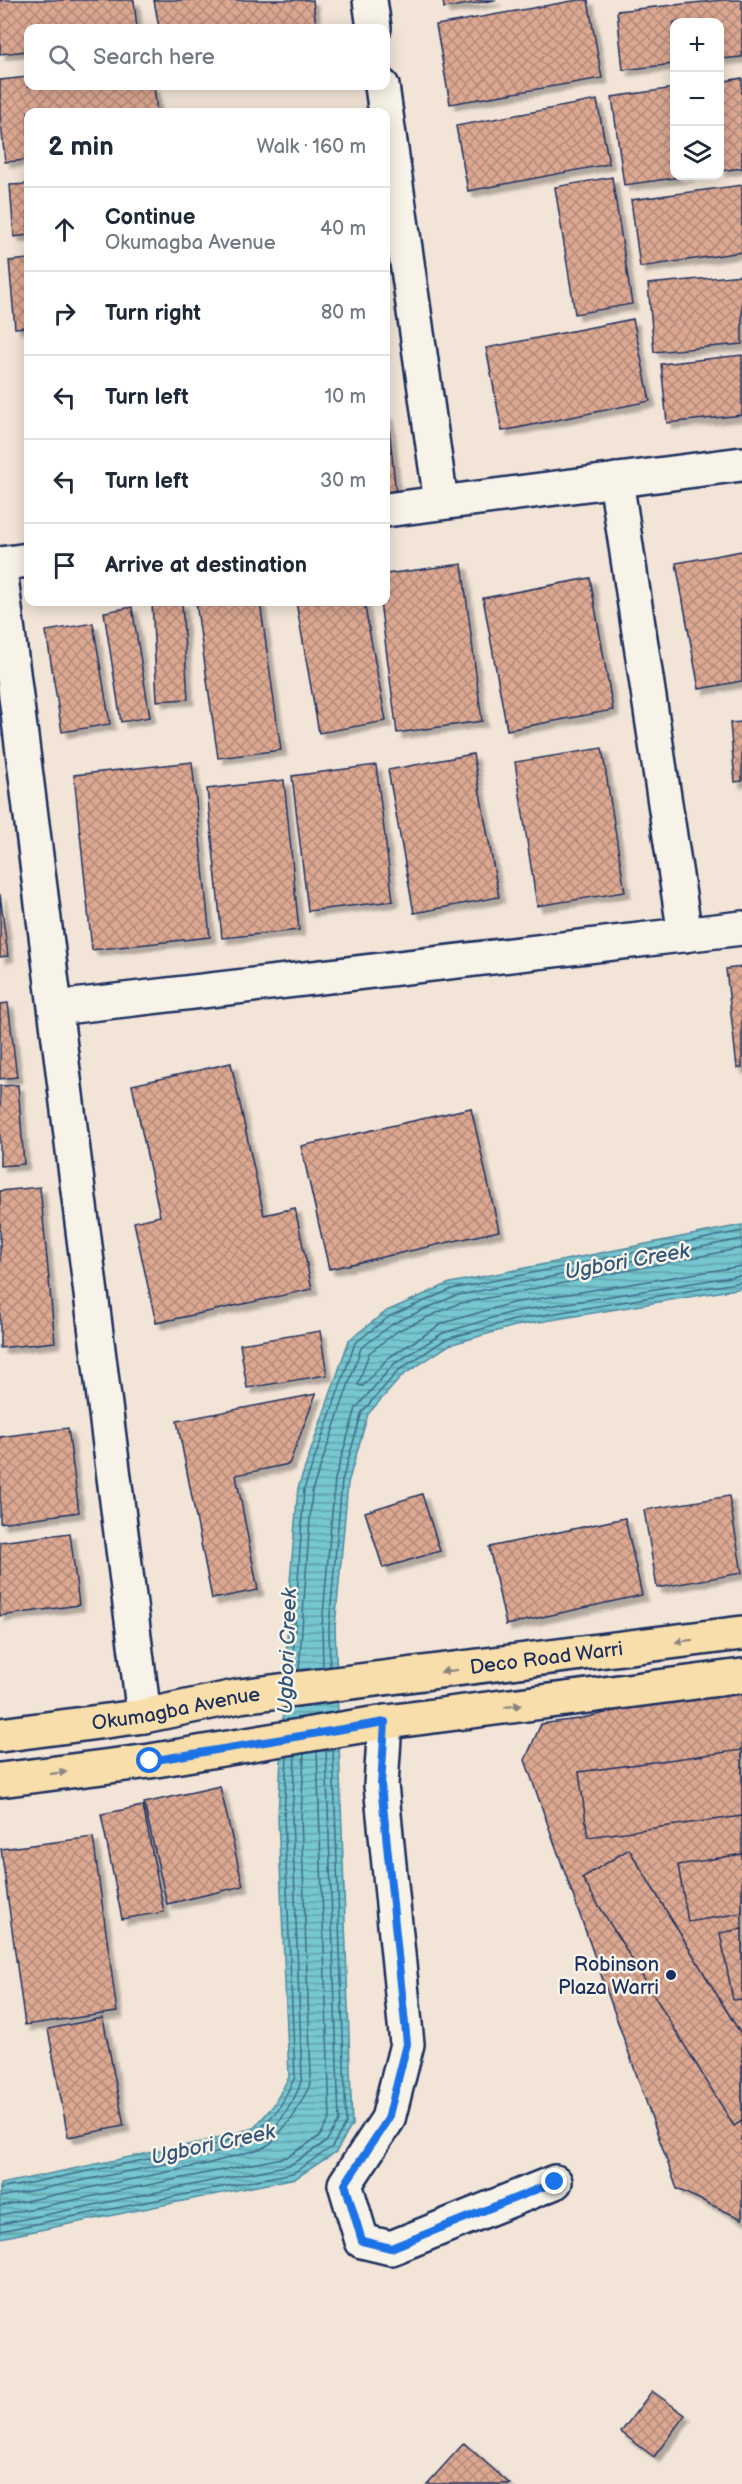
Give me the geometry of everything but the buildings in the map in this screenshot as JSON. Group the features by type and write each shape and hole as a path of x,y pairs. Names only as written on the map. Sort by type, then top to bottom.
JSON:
{"main road":[{"name":"Deco Road Warri","path":"352,1683 742,1633"},
{"path":"0,1780 150,1761 378,1723 742,1676"},
{"name":"Okumagba Avenue","path":"0,1735 144,1716 240,1696 352,1683"}],"street":[{"path":"370,0 373,24"},
{"path":"383,90 385,108"},
{"path":"390,142 441,502"},
{"path":"390,509 742,464"},
{"path":"616,480 685,935"},
{"path":"24,561 0,566 144,1716"},
{"path":"56,1008 742,928"},
{"path":"378,1723 381,1785 407,2044 388,2119 345,2184 362,2241 391,2248 555,2182"}],"water":[{"name":"Ugbori Creek","path":"742,1225 742,1288 515,1326 449,1345 403,1375 368,1414 348,1483 335,1627 352,2125 336,2152 296,2178 0,2238 0,2184 202,2142 254,2128 273,2106 289,2077 278,1817 290,1581 298,1488 349,1340 387,1311 450,1283"}],"place":[{"name":"Robinson Plaza Warri","path":"671,1975"}],"route":[{"path":"150,1761 385,1722 381,1785 407,2044 388,2119 345,2184 362,2241 391,2248 555,2182"}]}
